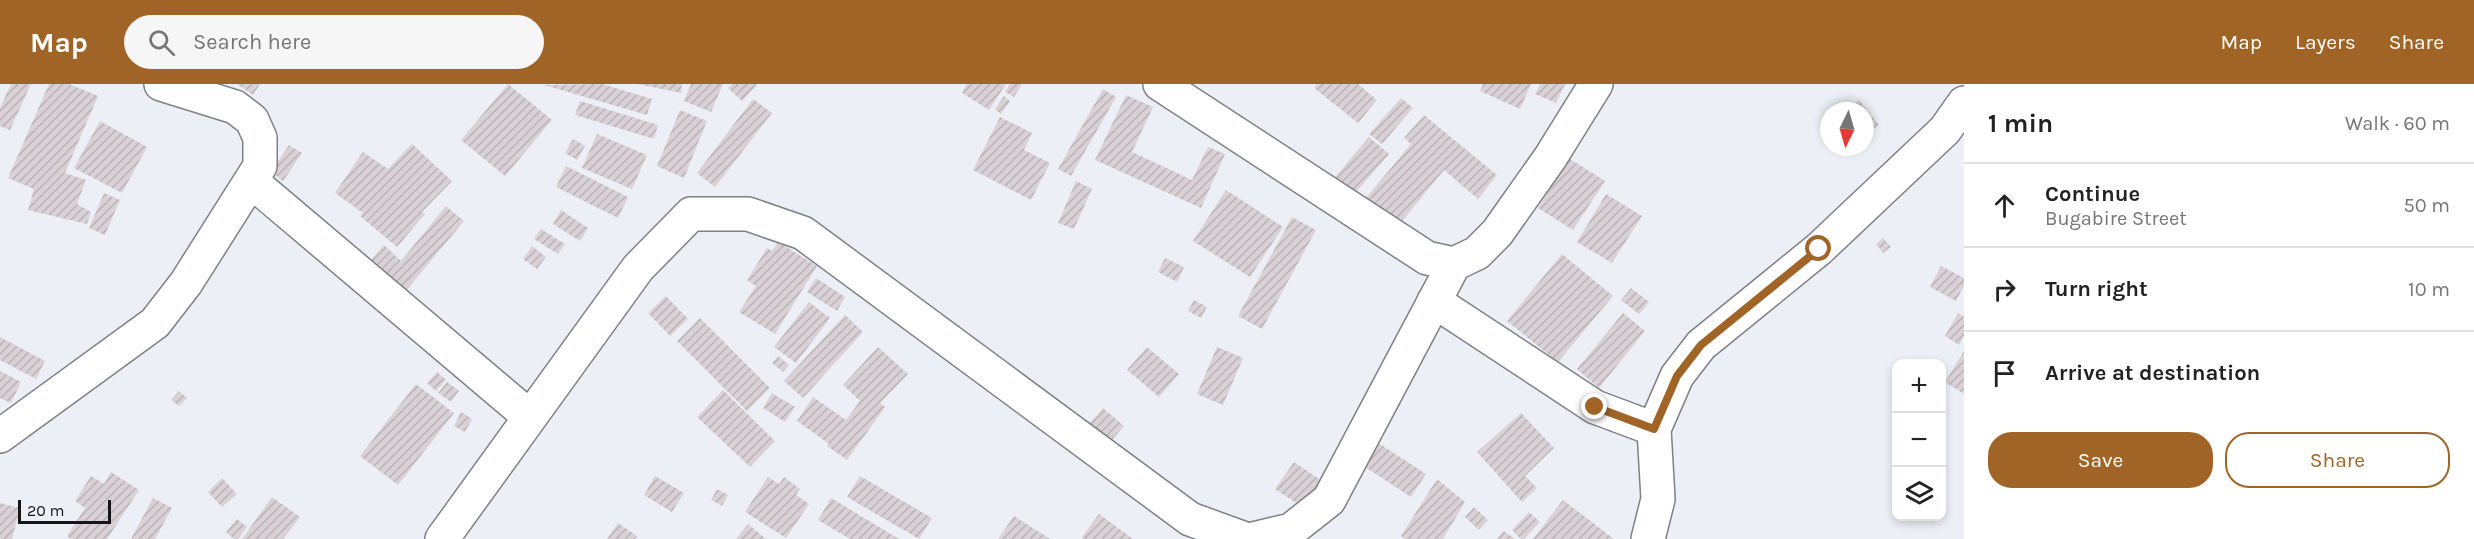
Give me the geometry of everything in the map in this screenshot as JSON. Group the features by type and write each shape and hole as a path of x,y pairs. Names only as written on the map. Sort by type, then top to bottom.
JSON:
{"street":[{"path":"0,436 155,323 186,283 260,166 260,138 252,120 235,107 161,84"},
{"path":"1160,84 1427,258 1454,264"},
{"path":"1253,539 1291,530 1329,500 1454,264 1478,253 1497,233 1550,158 1596,84"},
{"path":"1648,539 1658,499 1654,429 1677,376 1701,345 1955,139 1964,103"},
{"path":"251,181 530,417"},
{"path":"442,539 638,268 691,214 748,214 803,233 1187,529 1245,539"},
{"path":"1434,301 1595,407 1654,429"}],"building":[{"path":"11,84 31,84 10,130 0,126 0,108"},
{"path":"49,84 69,84 98,96 65,173 86,180 77,204 91,212 87,224 28,210 34,189 8,178"},
{"path":"237,84 260,84 253,95"},
{"path":"508,84 552,120 505,176 461,140"},
{"path":"602,84 652,99 647,115 544,85"},
{"path":"638,84 682,84 681,93"},
{"path":"691,84 723,84 711,112 684,101"},
{"path":"732,84 757,85 742,101 728,88"},
{"path":"967,84 1006,84 989,110 962,93"},
{"path":"1010,84 1022,84 1014,97 1005,92"},
{"path":"1317,84 1358,84 1377,100 1358,123 1314,88"},
{"path":"1483,84 1531,84 1520,109 1480,91"},
{"path":"1540,84 1565,84 1556,103 1535,94"},
{"path":"1103,89 1116,97 1071,176 1058,169"},
{"path":"1126,95 1153,107 1132,152 1192,180 1208,147 1225,154 1201,208 1095,160"},
{"path":"1004,96 1010,101 1001,114 995,109"},
{"path":"1401,98 1413,108 1382,144 1369,134"},
{"path":"753,99 772,113 715,187 697,173"},
{"path":"580,101 658,125 654,139 575,115"},
{"path":"680,110 707,121 684,178 657,166"},
{"path":"1424,115 1497,175 1478,199 1444,170 1398,226 1365,199 1411,144 1404,138"},
{"path":"1000,117 1032,133 1024,150 1050,163 1031,200 973,170"},
{"path":"1874,119 1879,125 1874,129"},
{"path":"100,121 147,147 122,193 74,168"},
{"path":"597,134 647,155 632,189 582,168"},
{"path":"1369,137 1389,154 1350,199 1330,183"},
{"path":"573,139 585,146 577,160 565,153"},
{"path":"412,144 452,181 422,212 425,214 397,247 360,216 363,213 335,193 363,152 388,169"},
{"path":"289,145 302,153 283,181 271,172"},
{"path":"1570,159 1605,181 1573,230 1538,208"},
{"path":"566,166 628,197 618,218 556,187"},
{"path":"1076,181 1092,189 1074,229 1058,223"},
{"path":"1226,190 1283,227 1250,277 1193,241"},
{"path":"104,193 120,200 105,235 89,228"},
{"path":"1606,194 1642,216 1612,263 1577,242"},
{"path":"446,206 464,221 404,293 369,262 384,245 401,261"},
{"path":"561,210 588,228 580,241 553,224"},
{"path":"1292,217 1316,230 1262,329 1238,316"},
{"path":"541,229 565,244 558,254 534,239"},
{"path":"1883,238 1891,247 1883,253 1876,244"},
{"path":"778,242 817,266 775,334 739,312 756,286 747,280 767,248 772,251"},
{"path":"532,246 546,257 537,269 523,259"},
{"path":"1562,254 1613,296 1558,362 1507,321"},
{"path":"1165,258 1184,267 1177,282 1158,272"},
{"path":"1941,266 1964,278 1964,285 1956,301 1930,287"},
{"path":"816,278 845,297 837,311 807,292"},
{"path":"1631,288 1649,302 1639,314 1621,300"},
{"path":"666,296 688,319 670,336 648,313"},
{"path":"1194,300 1207,307 1201,318 1188,311"},
{"path":"809,302 830,318 796,363 774,347"},
{"path":"1623,313 1645,331 1599,388 1577,369"},
{"path":"1958,313 1964,317 1964,336 1959,345 1945,336"},
{"path":"845,315 863,332 803,398 784,381"},
{"path":"700,318 770,388 747,411 677,341"},
{"path":"0,337 45,361 36,379 0,360"},
{"path":"878,347 908,374 880,403 885,407 847,460 797,421 813,397 846,420 860,401 843,385"},
{"path":"1147,347 1179,374 1159,397 1127,370"},
{"path":"1217,347 1243,358 1223,405 1197,394"},
{"path":"1964,351 1964,394 1946,383"},
{"path":"778,356 789,365 783,372 772,363"},
{"path":"0,371 21,382 11,403 0,398"},
{"path":"437,372 446,380 436,391 427,383"},
{"path":"447,382 459,391 451,402 438,393"},
{"path":"416,384 454,413 398,485 360,456"},
{"path":"723,390 775,441 750,467 697,417"},
{"path":"179,391 187,398 179,406 171,400"},
{"path":"772,393 795,407 785,422 763,408"},
{"path":"1103,408 1124,426 1110,442 1089,424"},
{"path":"461,412 472,419 465,432 454,426"},
{"path":"1521,413 1554,448 1525,476 1537,488 1522,502 1477,452"},
{"path":"1377,442 1426,474 1411,497 1362,465"},
{"path":"1294,462 1322,481 1304,508 1275,489"},
{"path":"111,472 139,490 107,539 71,539 67,536 85,508 75,501 91,476 104,484"},
{"path":"655,476 684,493 672,512 644,495"},
{"path":"860,476 932,518 919,539 847,497"},
{"path":"768,477 779,484 784,477 800,489 796,495 809,504 786,538 745,512"},
{"path":"222,478 237,494 222,507 208,492"},
{"path":"1437,479 1465,502 1443,539 1405,539 1401,536"},
{"path":"717,489 728,495 722,506 711,500"},
{"path":"272,497 300,517 283,539 242,539"},
{"path":"153,498 172,508 155,539 131,539"},
{"path":"831,498 899,539 850,539 818,520"},
{"path":"1563,500 1614,539 1533,539"},
{"path":"0,503 20,508 12,539 0,539"},
{"path":"1474,507 1488,520 1479,530 1465,517"},
{"path":"1529,512 1540,522 1524,539 1521,539 1512,530"},
{"path":"1099,514 1133,539 1084,539 1082,537"},
{"path":"1014,516 1050,539 998,539"},
{"path":"237,519 247,527 238,539 234,539 226,532"},
{"path":"618,523 637,536 635,539 607,539"},
{"path":"748,524 766,539 736,539"},
{"path":"1504,531 1515,539 1497,539"}],"route":[{"path":"1595,407 1654,429 1677,376 1701,345 1819,249"}]}
